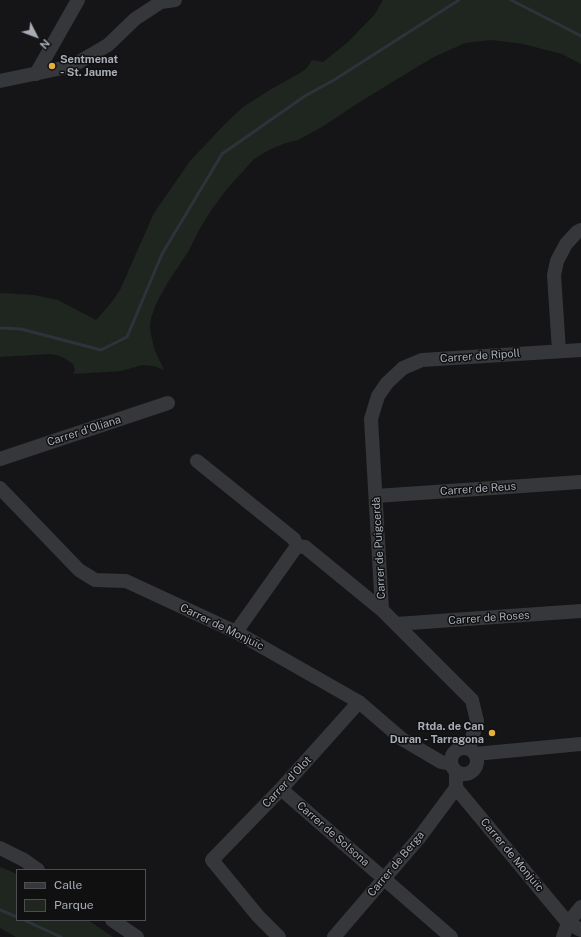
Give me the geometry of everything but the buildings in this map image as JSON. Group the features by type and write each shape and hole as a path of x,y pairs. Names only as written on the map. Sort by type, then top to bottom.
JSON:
{"street":[{"path":"36,74 78,0"},
{"path":"0,81 72,66 108,45 135,20 161,2 175,0"},
{"path":"559,351 554,275 557,261 566,244 577,232 581,230"},
{"name":"Carrer de Ripoll","path":"387,383 403,368 422,360 581,350"},
{"name":"Carrer de Puigcerdà","path":"387,383 378,396 371,419 382,610 472,700 477,721 472,752"},
{"name":"Carrer d'Oliana","path":"0,460 168,404"},
{"path":"197,462 294,540 297,546"},
{"name":"Carrer de Reus","path":"376,496 581,482"},
{"name":"Carrer de Monjuïc","path":"0,488 79,570 94,580 126,581 236,632 359,702 402,739 454,768"},
{"path":"297,546 305,546 382,610"},
{"path":"236,632 297,546"},
{"name":"Carrer de Roses","path":"396,624 581,611"},
{"name":"Carrer d'Olot","path":"279,937 258,916 212,860 281,789 359,702"},
{"path":"456,788 453,755 460,749 472,752 581,744"},
{"path":"454,768 460,774 467,774 474,769 477,761 472,752"},
{"name":"Carrer de Monjuïc","path":"456,788 568,923 581,930"},
{"name":"Carrer de Berga","path":"334,937 419,838 456,788"},
{"name":"Carrer de Solsona","path":"281,789 451,937"},
{"path":"0,848 24,860 37,869"},
{"path":"563,937 568,923 581,907"},
{"path":"113,921 136,937"}],"green space":[{"path":"383,0 581,0 581,64 562,54 523,44 491,40 465,43 432,58 358,103 322,127 298,140 269,150 254,159 227,189 212,209 156,304 151,318 150,327 155,351 164,370 154,366 142,365 121,371 73,374 75,370 73,364 57,355 49,354 0,357 0,293 34,295 58,300 96,320 120,290 154,213 190,161 243,107 300,73 307,68 312,60 323,62 348,42 375,14"},
{"path":"0,867 16,874 16,921 89,921 113,937 16,937 0,928"}],"waterway":[{"path":"0,328 21,329 101,350 127,337 162,254 222,154 305,96 334,80 459,0"},
{"path":"511,0 581,36"},
{"path":"0,910 16,917"},
{"path":"26,921 61,937"}],"place":[{"name":"Sentmenat - St. Jaume","path":"52,66"},
{"name":"Rtda. de Can Duran - Tarragona","path":"492,733"}]}
